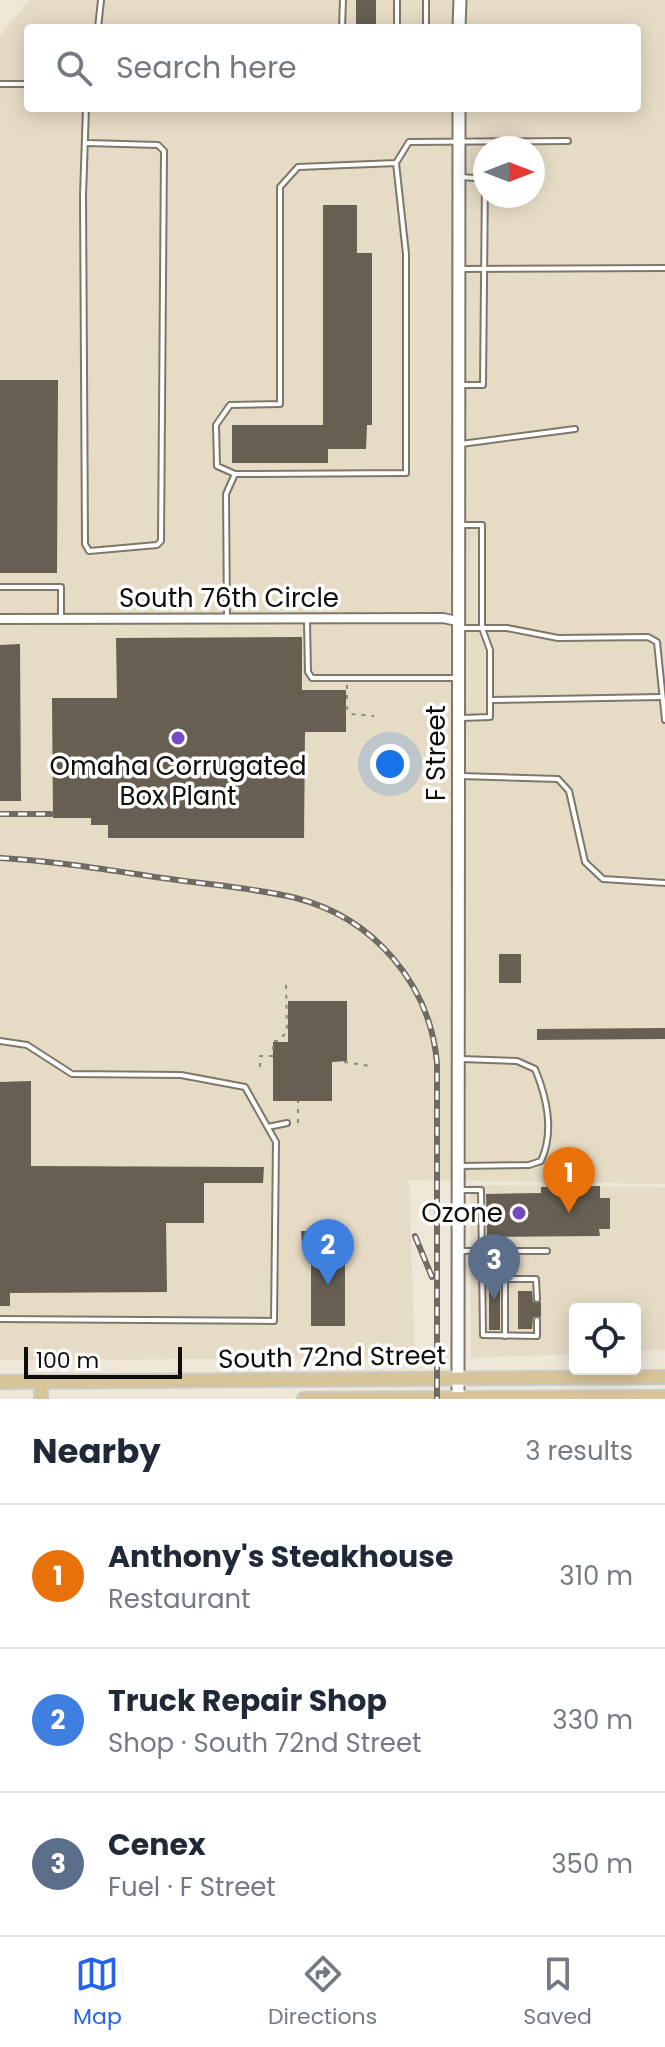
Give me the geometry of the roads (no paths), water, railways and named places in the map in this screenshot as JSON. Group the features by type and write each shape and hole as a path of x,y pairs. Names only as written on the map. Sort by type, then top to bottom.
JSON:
{"main road":[{"name":"South 72nd Street","path":"0,1382 665,1377"},
{"path":"41,1382 41,1399"},
{"name":"South 72nd Street","path":"304,1399 665,1397"}],"street":[{"path":"459,24 460,0"},
{"name":"F Street","path":"458,1398 459,112"},
{"name":"South 76th Circle","path":"0,619 307,618 457,624"}],"lane":[{"path":"98,24 101,0"},
{"path":"342,24 343,0"},
{"path":"397,0 397,24"},
{"path":"426,0 426,24"},
{"path":"0,84 24,84"},
{"path":"86,112 83,195 85,544 89,551 157,545 161,541 164,151 158,145 87,143"},
{"path":"396,163 298,167 280,187 280,404 230,405 216,425 217,466 235,474 406,473 406,254 396,163 409,142 568,141"},
{"path":"459,177 485,179 483,385 459,385"},
{"path":"459,269 665,268"},
{"path":"458,445 575,429"},
{"path":"227,618 226,494 235,474"},
{"path":"458,525 482,525 482,628 490,650 490,717 458,718"},
{"path":"0,587 61,587 61,619"},
{"path":"307,618 308,672 312,678 458,678"},
{"path":"457,624 507,628 558,638 648,637 657,642 665,720"},
{"path":"490,700 661,697"},
{"path":"458,776 558,779 569,791 585,862 603,879 665,883"},
{"path":"0,1041 27,1045 72,1074 181,1075 245,1087 276,1142 277,1161 274,1321 0,1319"},
{"path":"457,1166 529,1165 541,1161 549,1128 545,1093 535,1069 517,1061 458,1059"},
{"path":"268,1127 287,1123"},
{"path":"457,1190 481,1190 483,1335 537,1336 537,1320"},
{"path":"457,1251 547,1251"},
{"path":"505,1336 505,1279 536,1279 537,1299"}],"railway":[{"path":"0,814 51,814"},
{"path":"0,858 43,861 296,898 350,921 393,958 410,981 423,1007 437,1063 437,1399"},
{"path":"415,1236 432,1277"}],"place":[{"name":"Omaha Corrugated Box Plant","path":"178,738"},
{"name":"Ozone","path":"519,1213"},
{"name":"Anthony's Steakhouse","path":"569,1213"},
{"name":"Truck Repair Shop","path":"328,1285"},
{"name":"Cenex","path":"494,1300"}]}
